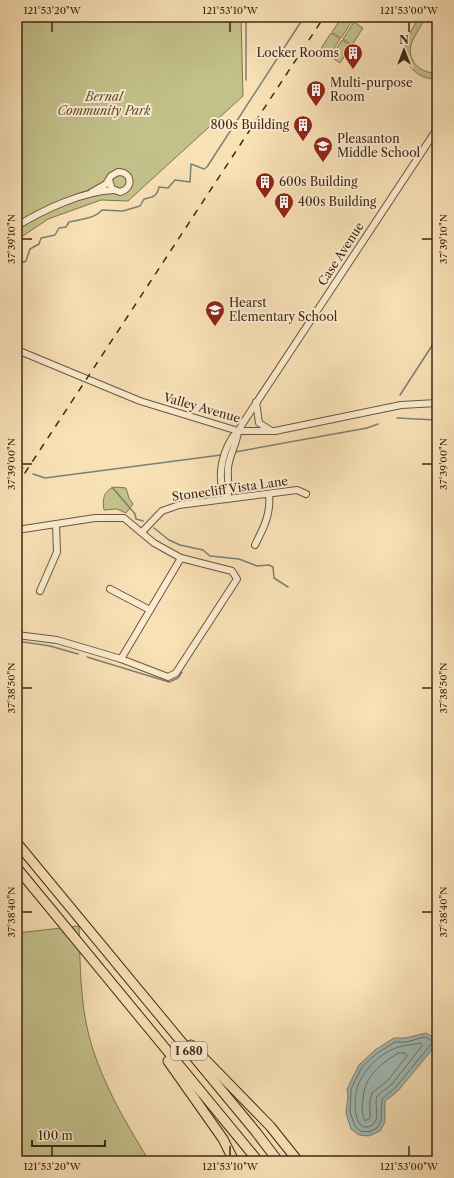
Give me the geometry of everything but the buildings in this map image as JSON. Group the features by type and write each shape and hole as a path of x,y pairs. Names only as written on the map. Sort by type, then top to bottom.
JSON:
{"highway":[{"name":"I 680","path":"17,843 256,1132 278,1161"},
{"name":"I 680","path":"17,868 258,1161"},
{"path":"145,998 255,1109 298,1161"},
{"path":"160,1043 168,1061 223,1139 234,1161"}],"street":[{"name":"Case Avenue","path":"227,499 229,490 226,463 238,431 437,129"},
{"path":"83,196 109,180 111,176 118,172 126,173 129,177 130,183 127,189 120,192 110,187 109,180"},
{"path":"18,226 51,208 83,196 114,190"},
{"name":"Valley Avenue","path":"17,350 140,401 238,431 271,431 401,405 437,403"},
{"path":"256,402 259,423 271,431"},
{"name":"Stonecliff Vista Lane","path":"142,532 162,511 170,507 297,490 306,494"},
{"path":"255,545 269,517 269,494"},
{"path":"17,530 95,518 124,518 154,543 182,558 232,571 237,579 176,673 168,676 121,659 57,640 17,635"},
{"path":"40,591 57,552 56,524"},
{"path":"121,659 182,558"},
{"path":"110,589 150,610"}],"green space":[{"name":"Bernal Community Park","path":"17,17 241,17 243,96 128,201 101,200 48,219 17,240"},
{"path":"342,17 346,17 352,21 341,38 332,32"},
{"path":"419,17 426,17 411,45 411,57 421,69 431,73 437,73 437,79 423,77 417,73 412,69 406,57 406,42"},
{"path":"354,22 363,28 352,45 343,39"},
{"path":"331,33 340,39 329,56 320,50"},
{"path":"342,40 351,46 340,63 331,57"},
{"path":"116,487 126,488 129,498 133,504 126,513 117,509 104,510 103,502 106,492"},
{"path":"79,926 80,972 85,1017 89,1037 110,1092 149,1161 17,1161 17,933"}],"water":[{"path":"426,1033 435,1038 436,1045 398,1091 385,1101 385,1122 380,1131 369,1136 359,1135 351,1129 346,1113 348,1096 347,1089 359,1065 375,1050 394,1038 405,1038"}],"waterway":[{"path":"246,17 246,80"},
{"path":"17,265 26,261 30,249 39,244 41,238 55,235 59,228 66,227 69,222 91,217 102,210 123,211 140,206 144,199 153,197 159,187 168,188 175,180 190,182 191,164 204,169 207,167 304,17"},
{"path":"400,395 437,338"},
{"path":"397,418 437,420"},
{"path":"235,452 367,428 378,424"},
{"path":"33,474 45,478 221,455"},
{"path":"17,464 23,468"},
{"path":"112,487 135,514 136,519 143,521"},
{"path":"17,500 21,494"},
{"path":"154,528 169,540 180,545 203,550 210,556 239,559 257,566 269,565 273,567 274,578 288,587"},
{"path":"17,641 50,646 78,654"},
{"path":"87,657 169,682 178,678 182,672"}],"railway":[{"path":"17,485 324,17"}],"place":[{"name":"Locker Rooms","path":"353,70"},
{"name":"Multi-purpose Room","path":"316,107"},
{"name":"800s Building","path":"303,142"},
{"name":"Pleasanton Middle School","path":"323,163"},
{"name":"600s Building","path":"265,199"},
{"name":"400s Building","path":"284,219"},
{"name":"Hearst Elementary School","path":"215,327"}]}
